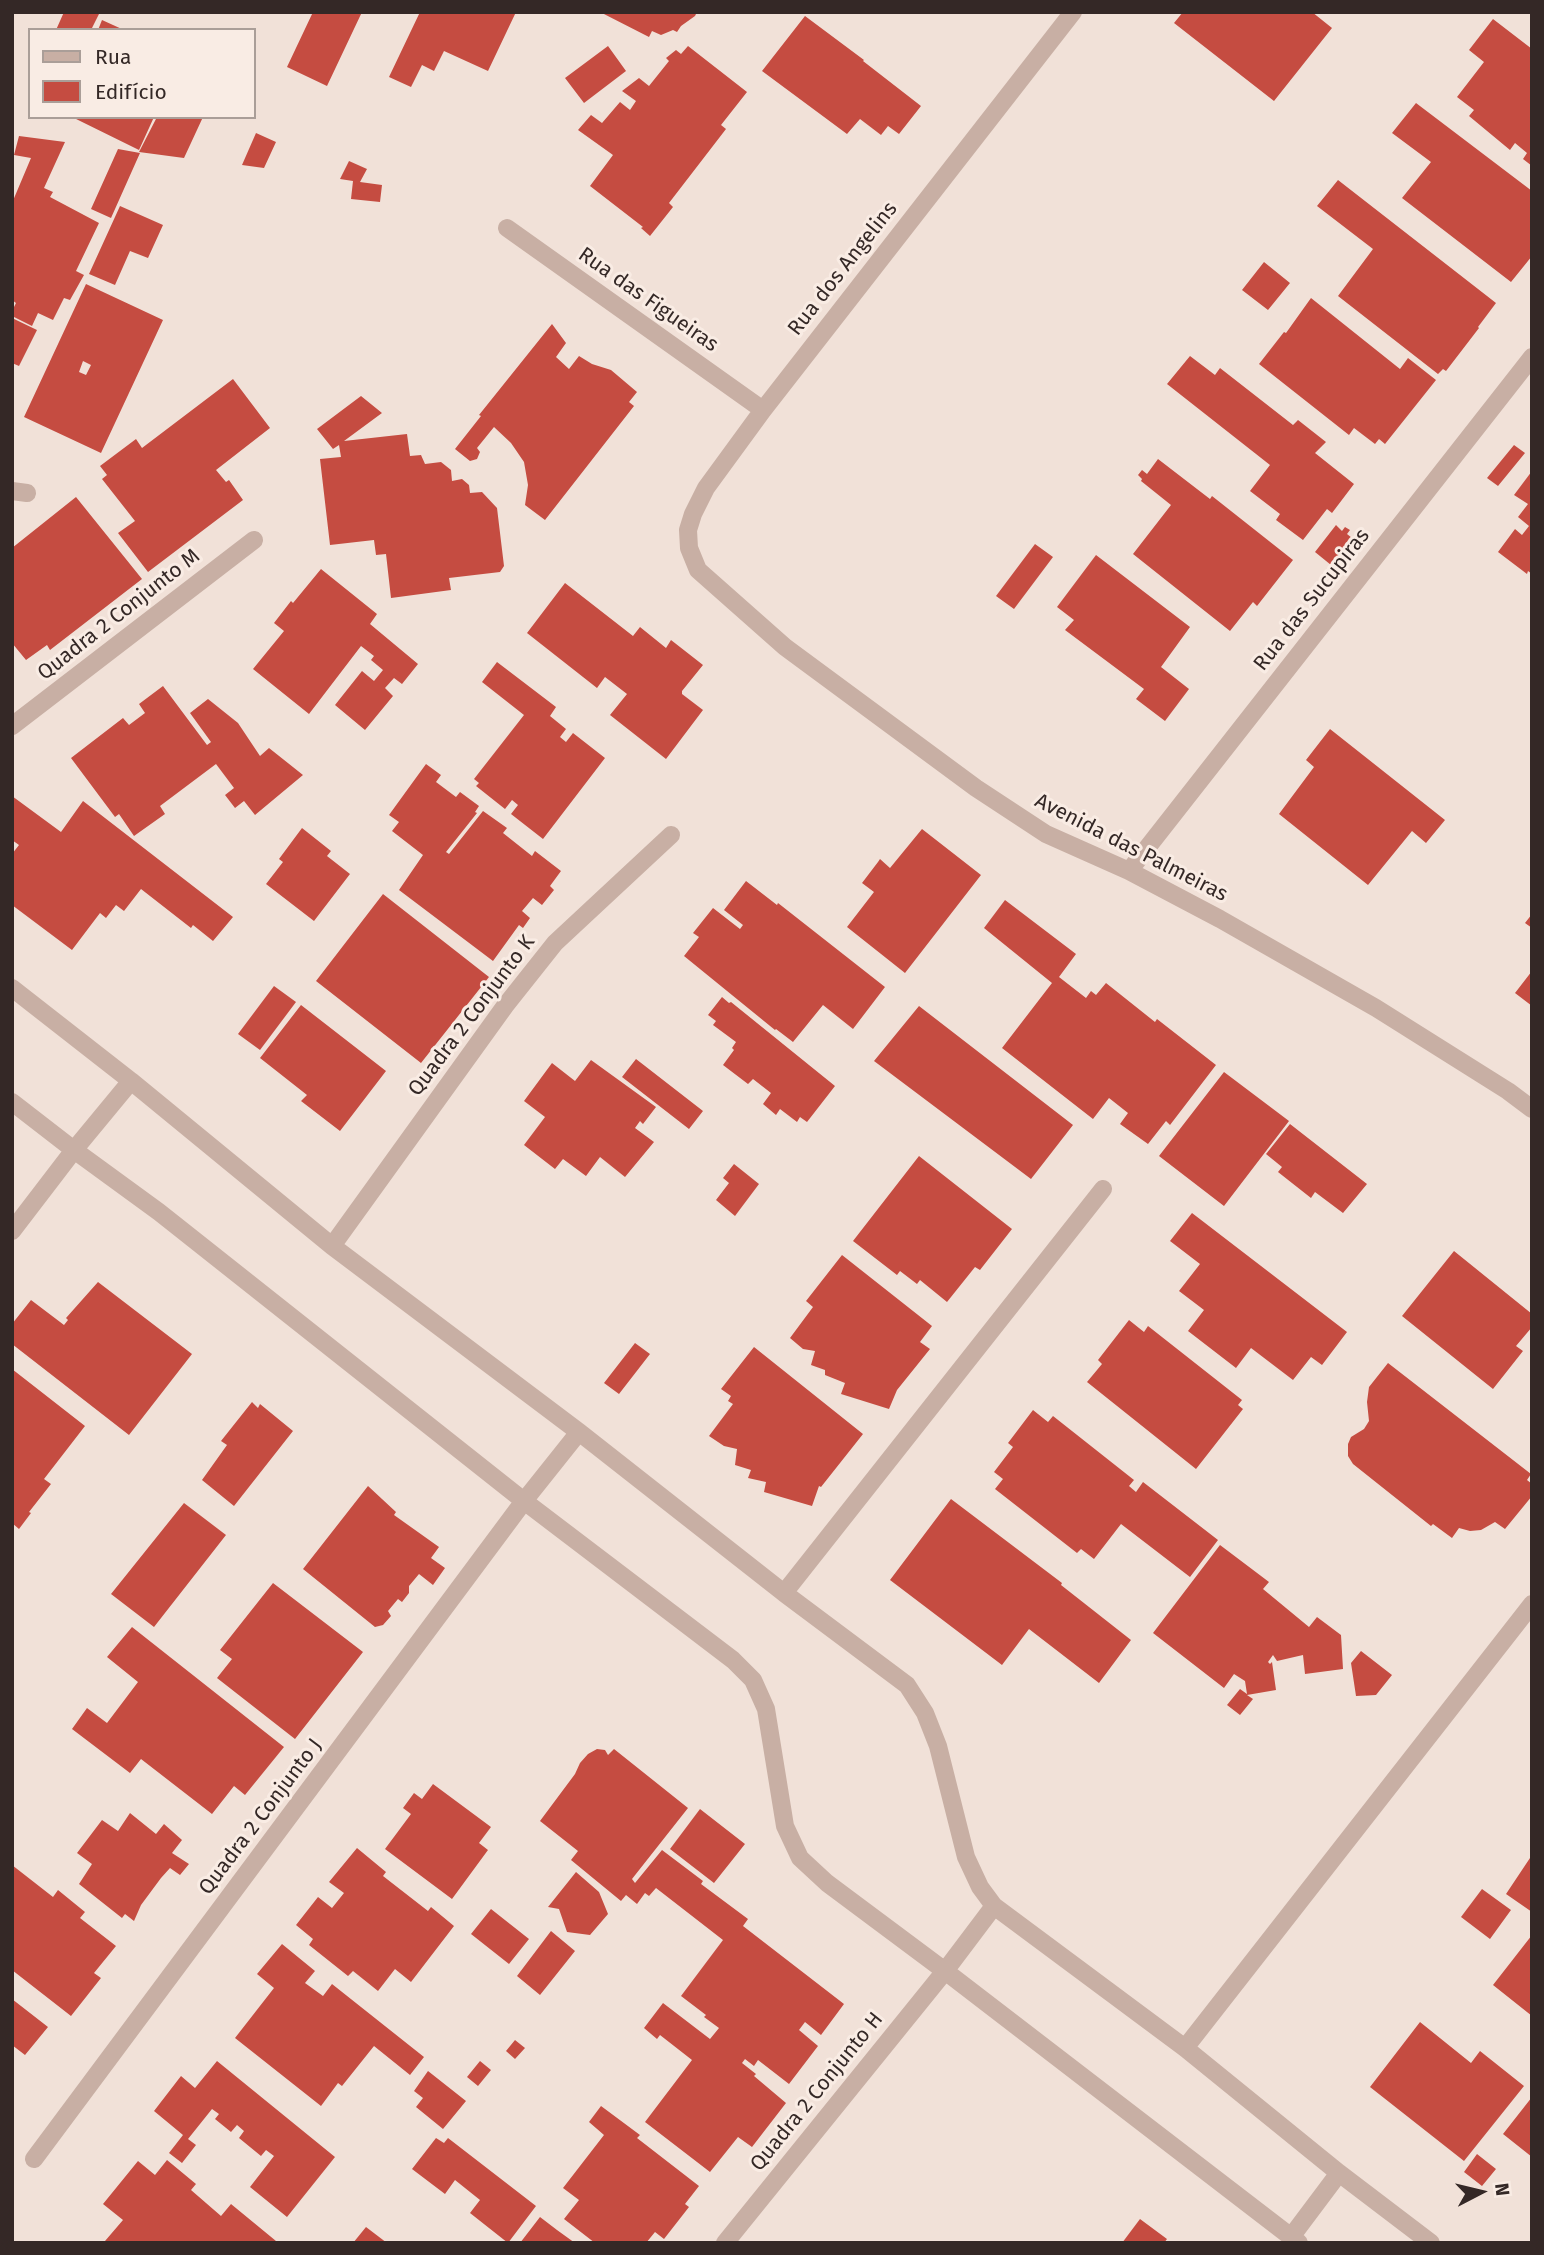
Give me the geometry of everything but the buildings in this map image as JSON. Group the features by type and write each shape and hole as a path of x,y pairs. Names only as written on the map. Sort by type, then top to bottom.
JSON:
{"street":[{"name":"Rua dos Angelins","path":"698,570 689,548 688,530 706,488 763,410 1073,12"},
{"name":"Rua das Figueiras","path":"508,228 763,410"},
{"name":"Rua das Sucupiras","path":"1129,871 1532,357"},
{"name":"Quadra 2 Conjunto M","path":"12,726 254,540"},
{"name":"Avenida das Palmeiras","path":"698,570 785,648 976,788 1046,834 1129,871 1220,919 1376,1008 1532,1109"},
{"name":"Quadra 2 Conjunto K","path":"332,1245 505,1006 555,943 671,835"},
{"path":"12,988 332,1245 907,1685 925,1713 937,1746 966,1857 980,1887 995,1906 1185,2048 1339,2173 1431,2243"},
{"path":"12,1231 131,1081"},
{"path":"12,1102 159,1212 524,1501 733,1660 753,1680 766,1709 785,1826 800,1858 827,1883 1295,2240 1339,2173"},
{"path":"784,1593 1103,1189"},
{"name":"Quadra 2 Conjunto J","path":"34,2159 524,1501 579,1432"},
{"path":"1185,2048 1532,1604"},
{"name":"Quadra 2 Conjunto H","path":"724,2243 995,1906"}]}
